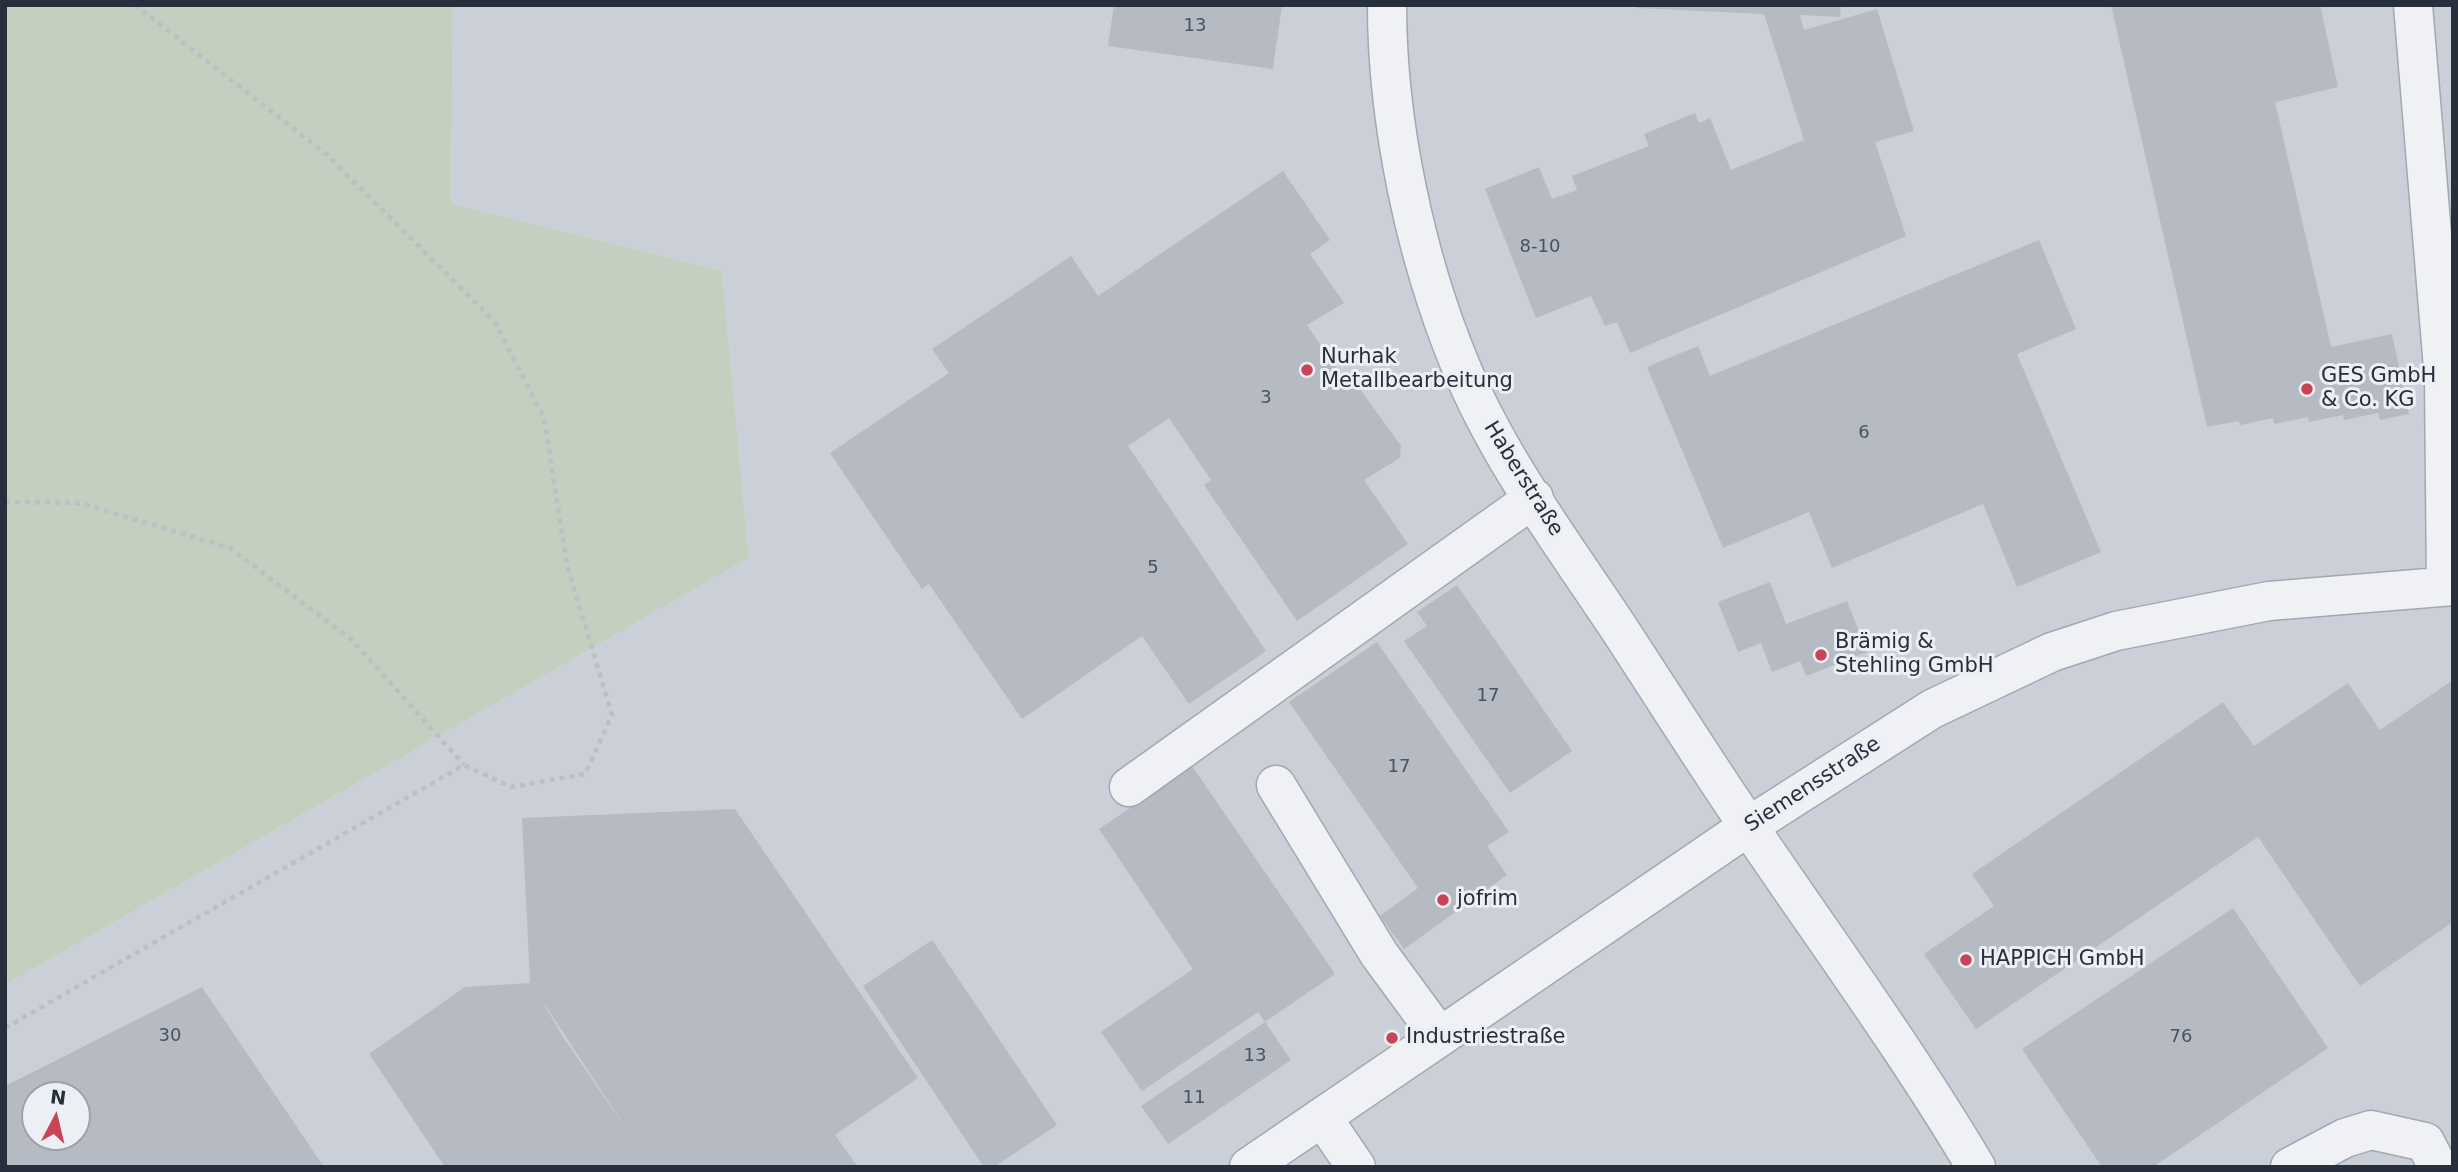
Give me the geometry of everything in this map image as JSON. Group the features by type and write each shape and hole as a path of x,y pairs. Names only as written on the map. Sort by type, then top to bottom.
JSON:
{"street":[{"name":"Haberstraße","path":"1387,5 1395,112 1412,203 1435,293 1459,362 1490,429 1749,826"},
{"path":"2413,5 2444,380 2450,586"},
{"path":"1129,787 1534,498"},
{"name":"Siemensstraße","path":"1249,1167 1749,826 1932,709 2052,652 2116,631 2269,601 2450,586"},
{"path":"1276,785 1379,954 1440,1037"},
{"path":"1749,826 1792,885 1976,1167"},
{"path":"1322,1117 1356,1167"},
{"path":"2290,1167 2345,1138 2371,1130 2425,1142 2438,1167"}],"path":[{"path":"5,502 80,503 230,548 351,639 464,765 511,787 584,774 612,715 567,565 544,418 495,322 326,154 135,5"},
{"path":"5,1028 464,765"}],"shaded area":[{"path":"453,5 2453,5 2453,1167 5,1167 5,985 749,558 722,271 451,204"}],"green space":[{"path":"5,5 453,5 451,204 722,271 749,558 5,985"}],"building":[{"path":"1114,5 1282,5 1273,69 1108,46"},
{"path":"1637,5 1841,5 1840,17 1800,15 1804,30 1877,9 1914,131 1875,142 1906,236 1630,353 1617,322 1605,326 1591,296 1536,318 1485,189 1539,167 1552,199 1577,190 1572,176 1649,146 1644,134 1695,113 1699,123 1710,118 1731,170 1804,140 1764,14 1637,8"},
{"path":"2111,5 2320,5 2338,87 2275,102 2331,347 2392,334 2409,414 2380,420 2378,413 2344,420 2343,415 2309,422 2308,417 2274,424 2273,418 2240,425 2239,421 2207,427"},
{"path":"1283,171 1330,240 1310,254 1344,303 1307,325 1349,387 1355,382 1401,446 1400,458 1364,480 1408,544 1297,621 1204,485 1211,480 1169,418 1128,446 1266,651 1189,704 1142,636 1022,719 929,584 922,589 830,453 949,373 932,349 1071,256 1098,296"},
{"path":"2039,240 2076,329 2017,354 2101,552 2017,587 1983,504 1832,568 1809,512 1723,548 1647,367 1698,346 1710,376"},
{"path":"1770,582 1786,624 1847,601 1867,652 1806,676 1800,661 1772,672 1761,643 1738,652 1718,602"},
{"path":"1457,585 1572,751 1510,793 1404,641 1427,626 1417,612"},
{"path":"1377,642 1509,832 1487,846 1507,875 1404,949 1380,916 1418,888 1289,702"},
{"path":"2453,680 2453,922 2360,986 2258,837 1976,1029 1924,954 1994,906 1972,874 2223,702 2254,746 2348,683 2380,730"},
{"path":"1192,766 1335,974 1265,1022 1258,1012 1142,1091 1101,1032 1193,969 1099,829"},
{"path":"735,809 918,1078 835,1135 858,1167 445,1167 369,1054 465,987 530,983 522,818","holes":["539,996 628,1131 563,1037"]},
{"path":"2233,908 2328,1048 2153,1167 2102,1167 2022,1049"},
{"path":"932,940 1057,1125 994,1167 984,1167 863,986"},
{"path":"202,987 324,1167 5,1167 5,1086"},
{"path":"1265,1022 1291,1060 1168,1144 1141,1106"}],"place":[{"name":"Nurhak Metallbearbeitung","path":"1307,370"},
{"name":"GES GmbH & Co. KG","path":"2307,389"},
{"name":"Brämig & Stehling GmbH","path":"1821,655"},
{"name":"jofrim","path":"1443,900"},
{"name":"HAPPICH GmbH","path":"1966,960"},
{"name":"Industriestraße","path":"1392,1038"}]}
